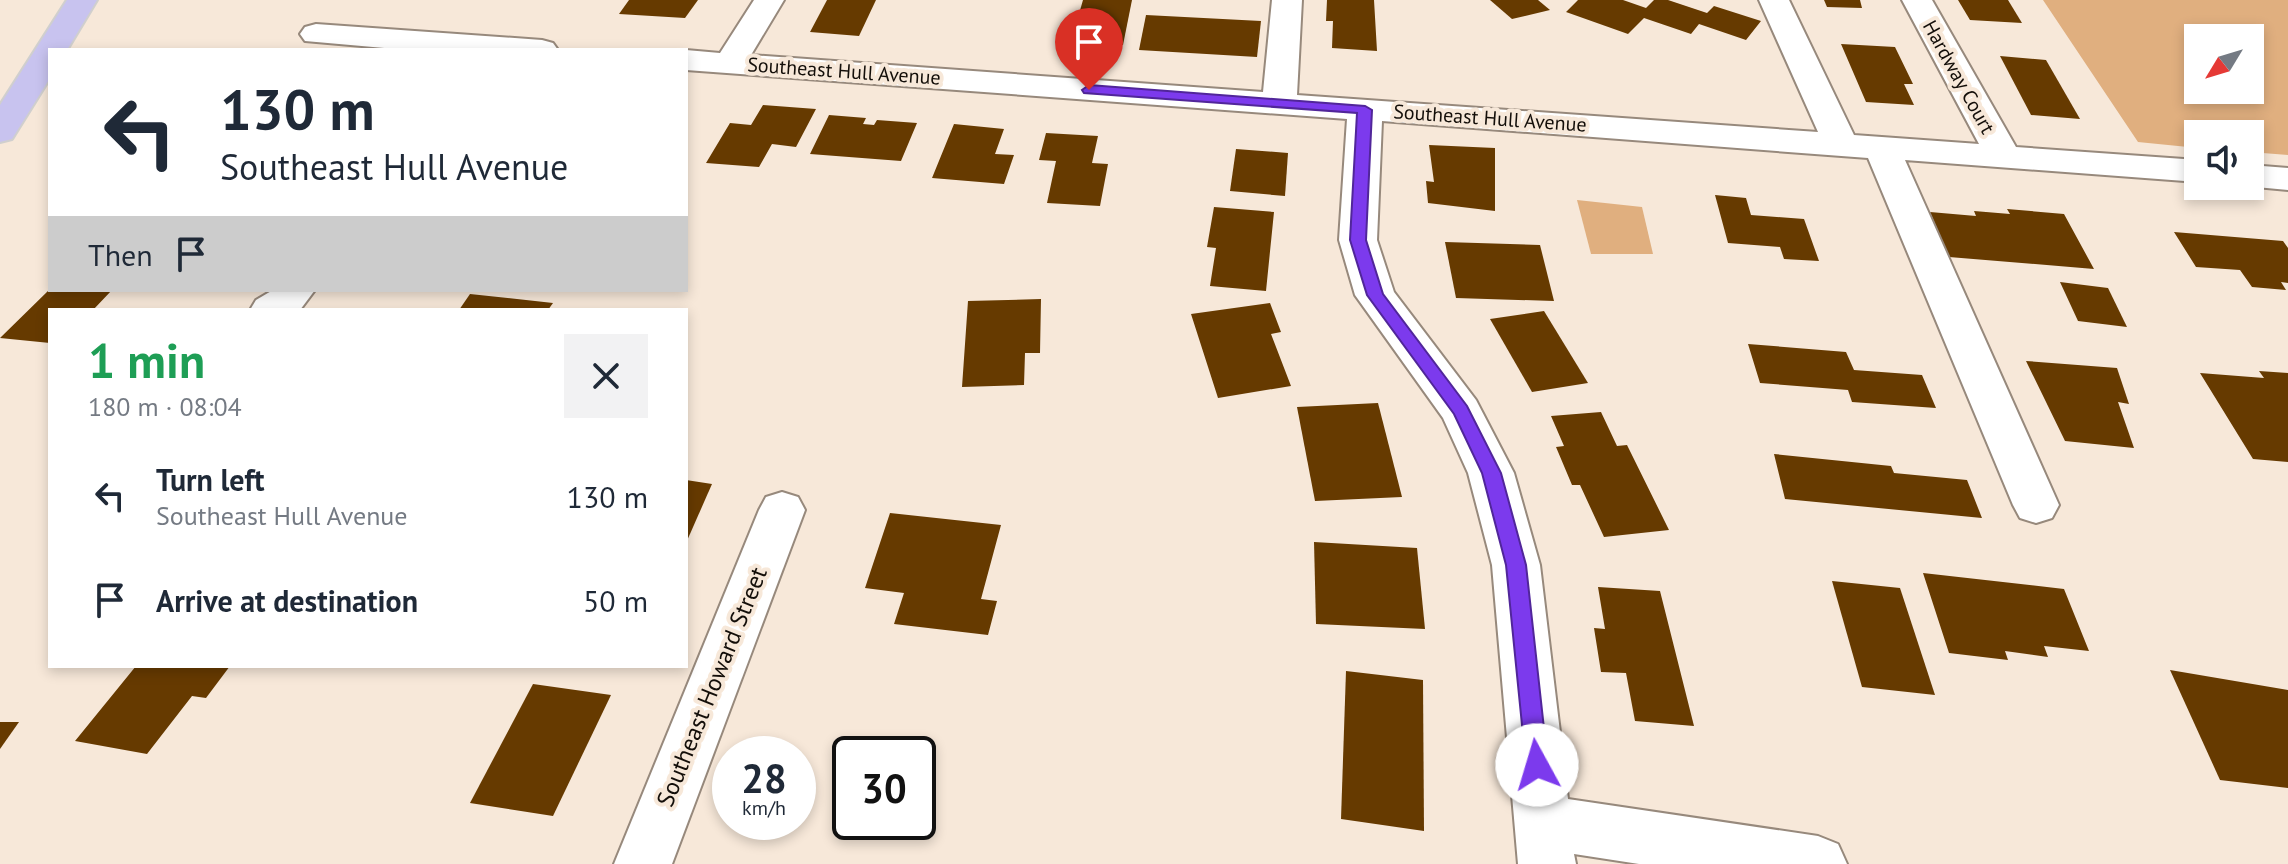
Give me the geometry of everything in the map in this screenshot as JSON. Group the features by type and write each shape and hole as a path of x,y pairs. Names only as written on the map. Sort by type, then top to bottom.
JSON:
{"main road":[{"path":"53,48 78,6"},
{"path":"0,132 48,56"}],"street":[{"path":"730,63 769,0"},
{"path":"1279,104 1287,0"},
{"path":"1774,0 1840,143"},
{"name":"Hardway Court","path":"1917,0 2002,154"},
{"path":"316,34 482,48"},
{"name":"Southeast Hull Avenue","path":"688,60 2002,154 2184,170"},
{"path":"1365,110 1358,240 1375,295 1461,411 1491,473 1516,565 1545,843 1818,864"},
{"path":"1881,146 1981,370 2036,505"},
{"path":"2264,177 2288,179"},
{"path":"273,308 294,292"},
{"name":"Southeast Howard Street","path":"643,864 782,510"}],"shaded area":[{"path":"2043,0 2288,0 2288,155 2264,153 2264,120 2184,120 2184,147 2138,142"},
{"path":"1577,200 1642,207 1653,254 1591,254"}],"building":[{"path":"629,0 698,0 685,18 619,14"},
{"path":"827,0 876,0 859,36 810,32"},
{"path":"1083,0 1132,0 1123,45 1071,42"},
{"path":"1327,0 1374,0 1377,51 1332,48 1333,21 1326,21"},
{"path":"1490,0 1538,0 1550,10 1512,19"},
{"path":"1578,0 1623,0 1646,8 1654,0 1668,0 1707,13 1714,6 1761,21 1746,40 1699,24 1691,34 1644,18 1628,34 1566,12"},
{"path":"1824,0 1860,0 1862,8 1827,7"},
{"path":"1958,0 2008,0 2022,23 1970,20"},
{"path":"1146,15 1261,21 1257,57 1139,50"},
{"path":"1841,44 1895,47 1913,84 1904,84 1914,105 1866,102"},
{"path":"2000,56 2046,60 2080,119 2031,115"},
{"path":"763,105 816,109 796,147 772,144 759,167 706,163 730,123 751,125"},
{"path":"829,115 866,118 863,124 874,125 877,120 917,123 901,161 810,154"},
{"path":"954,124 1004,129 995,154 1014,155 1004,184 932,178"},
{"path":"1046,133 1098,136 1092,163 1108,164 1100,206 1047,203 1056,161 1039,160"},
{"path":"1429,145 1495,148 1495,211 1428,203 1426,181 1434,182"},
{"path":"1236,149 1288,153 1285,196 1230,191"},
{"path":"1715,195 1746,198 1751,215 1804,219 1819,261 1784,259 1780,247 1728,243"},
{"path":"1214,207 1274,212 1266,291 1210,286 1216,248 1207,247"},
{"path":"2007,209 2064,214 2094,269 1949,257 1930,212 1976,216 1974,211 2010,214"},
{"path":"2174,232 2283,241 2288,248 2288,283 2281,282 2286,290 2252,287 2240,270 2196,267"},
{"path":"1445,242 1540,245 1554,301 1456,298"},
{"path":"2060,282 2108,288 2127,327 2078,321"},
{"path":"48,291 110,292 95,308 48,308 48,343 0,338"},
{"path":"470,294 553,303 549,308 460,308"},
{"path":"1041,299 1040,353 1025,353 1024,385 962,387 968,301"},
{"path":"1270,303 1281,332 1271,334 1291,386 1218,398 1191,314"},
{"path":"1544,311 1588,383 1532,392 1490,319"},
{"path":"1748,344 1846,352 1854,370 1922,375 1936,408 1852,402 1848,390 1760,383"},
{"path":"2026,361 2117,368 2129,404 2118,402 2134,448 2065,441"},
{"path":"2259,371 2288,373 2288,462 2253,459 2200,373 2264,378"},
{"path":"1378,403 1402,497 1315,501 1297,407"},
{"path":"1601,412 1617,446 1627,445 1669,530 1604,537 1580,485 1572,485 1556,447 1564,446 1551,416"},
{"path":"1774,454 1891,466 1894,473 1967,480 1982,518 1785,499"},
{"path":"688,480 712,484 688,538"},
{"path":"890,513 1001,525 981,599 997,601 988,635 894,624 904,593 865,588"},
{"path":"1314,542 1417,548 1425,629 1316,624"},
{"path":"1923,573 2064,589 2089,651 2044,646 2048,657 2005,651 2008,660 1949,653"},
{"path":"1832,581 1900,588 1935,695 1862,687"},
{"path":"1598,587 1660,591 1694,726 1635,721 1626,673 1601,672 1594,628 1605,629"},
{"path":"134,668 228,668 206,698 192,696 147,754 75,741"},
{"path":"2170,670 2288,690 2288,788 2220,780"},
{"path":"1346,671 1423,680 1424,831 1341,819"},
{"path":"533,684 611,695 553,816 470,803"},
{"path":"0,722 19,722 0,749"}],"route":[{"path":"1089,90 1365,110 1358,240 1375,295 1461,411 1491,473 1516,565 1537,765"}]}
